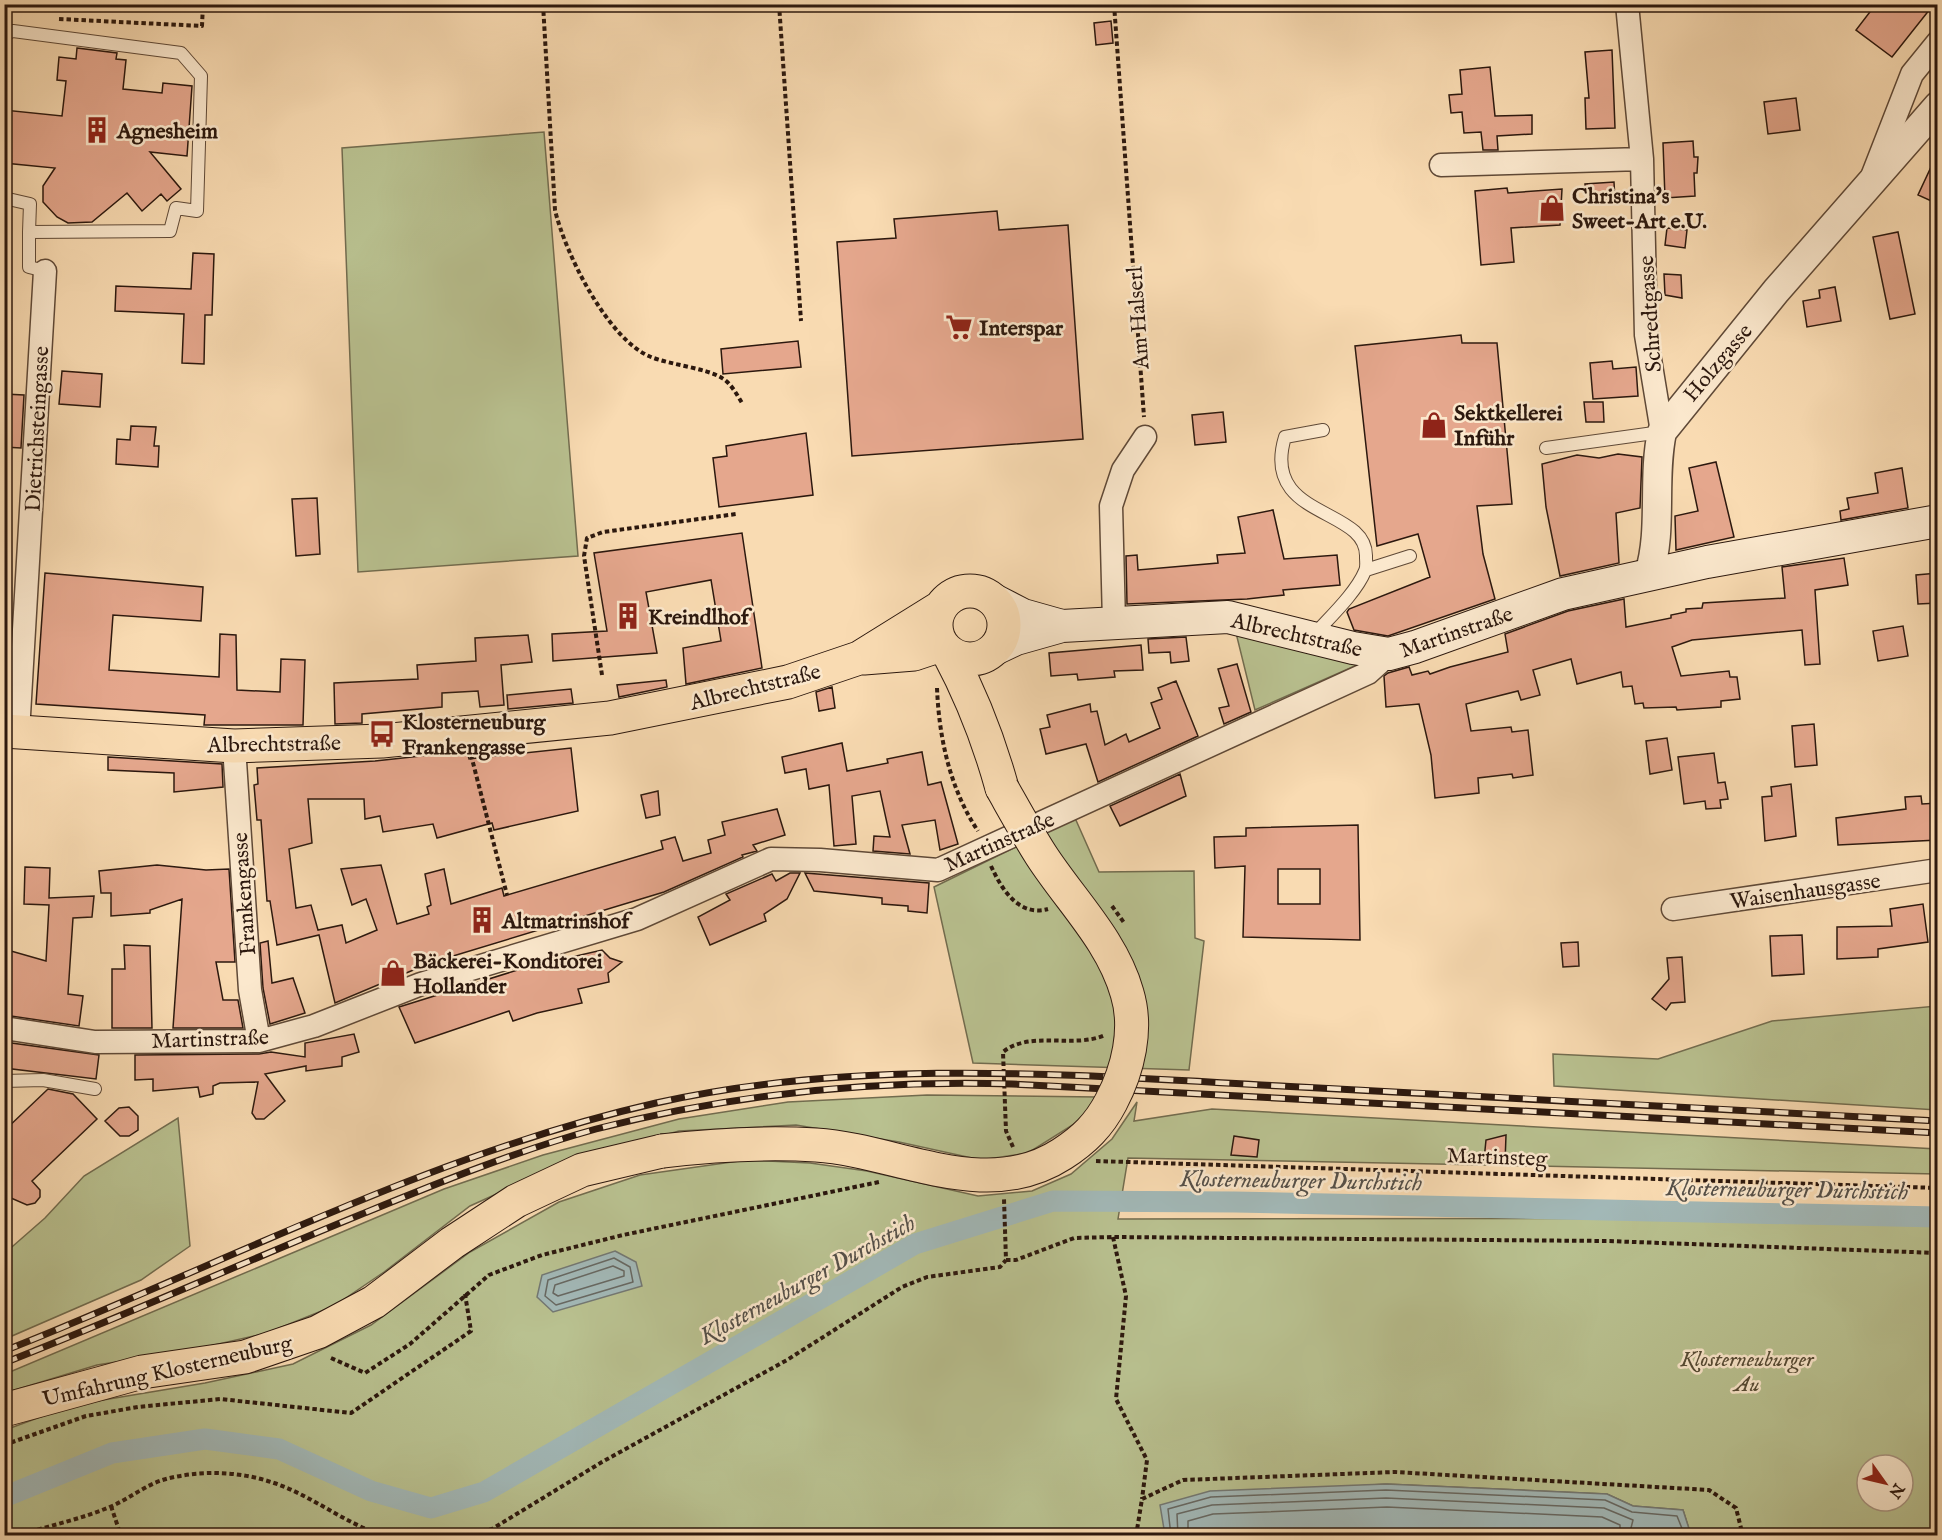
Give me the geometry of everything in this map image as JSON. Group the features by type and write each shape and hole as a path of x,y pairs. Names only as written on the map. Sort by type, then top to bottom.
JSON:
{"main road":[{"name":"Martinstraße","path":"1389,654 1415,647 1563,594 1648,574 1938,521"},
{"path":"968,591 980,592 992,598 1002,611 1005,623 994,651 967,659 945,650 936,627 941,608 955,595 968,591"},
{"name":"Albrechtstraße","path":"992,598 1023,615 1062,626"},
{"name":"Albrechtstraße","path":"11,732 234,746 382,741 610,718 788,682 859,658 941,608"},
{"name":"Albrechtstraße","path":"994,651 1017,639 1062,626 1228,617 1389,654"},
{"name":"Albrechtstraße","path":"859,658 945,650"},
{"name":"Umfahrung Klosterneuburg","path":"4,1410 142,1372 245,1357 285,1346 318,1332 365,1307 516,1201 582,1170 662,1150 711,1145 817,1145 856,1150 943,1172 992,1176 1023,1172 1055,1159 1084,1140 1103,1118 1121,1084 1131,1048 1127,994 1110,951 1041,855 1002,789 990,748 968,689 945,650"},
{"name":"Umfahrung Klosterneuburg","path":"990,748 987,691 994,651"}],"street":[{"name":"Schredtgasse","path":"1627,4 1642,159 1646,335 1662,432"},
{"name":"Holzgasse","path":"1869,186 1912,74 1938,42"},
{"name":"Holzgasse","path":"1648,574 1655,556 1656,460 1662,432 1776,291 1934,114"},
{"path":"1441,165 1642,159"},
{"name":"Dietrichsteingasse","path":"11,732 45,271"},
{"path":"1114,622 1112,506 1123,470 1145,437"},
{"name":"Martinstraße","path":"4,1028 95,1042 259,1041 314,1026 421,984 638,920 771,859 820,860 938,870 1368,673 1389,654"},
{"name":"Frankengasse","path":"234,746 250,990 259,1041"},
{"name":"Waisenhausgasse","path":"1673,909 1938,870"}],"lane":[{"path":"4,34 13,31 181,53 201,76 197,211 176,208 170,231 29,232"},
{"path":"4,198 30,204 29,267 45,271"},
{"path":"1323,430 1285,437 1280,465 1288,483 1302,501 1338,519 1355,532 1367,549 1366,570"},
{"path":"1546,448 1662,432"},
{"path":"1313,637 1366,570 1410,556"},
{"path":"4,1081 44,1080 95,1089"}],"path":[{"path":"49,19 202,26 203,4"},
{"path":"543,4 555,210 560,232 576,271 609,320 649,357 722,377 742,403"},
{"path":"780,4 801,321"},
{"name":"Am Halserl","path":"1114,4 1145,437"},
{"path":"602,675 584,556 587,538 603,532 736,514"},
{"path":"945,650 936,672 938,711 952,778 961,806 980,834 999,884 1017,904 1032,911 1055,906"},
{"path":"467,734 507,895"},
{"path":"1109,903 1126,926"},
{"path":"1015,1151 1006,1131 1003,1052 1011,1045 1028,1042 1093,1040 1112,1032"},
{"name":"Martinsteg","path":"1091,1161 1938,1188"},
{"path":"331,1358 365,1373 410,1344 489,1275 542,1255 749,1208 886,1180"},
{"path":"460,1536 492,1529 602,1462 786,1360 902,1287 927,1277 1000,1268 1006,1260 1004,1196"},
{"path":"1006,1260 1016,1260 1074,1238 1113,1237 1607,1241 1938,1252"},
{"path":"1113,1237 1126,1296 1116,1399 1147,1460 1136,1536"},
{"path":"4,1445 86,1416 138,1407 197,1401 220,1399 351,1413 471,1331 465,1294"},
{"path":"1142,1499 1183,1480 1395,1472 1709,1490 1736,1508 1743,1536"},
{"path":"16,1536 111,1506 164,1480 200,1474 252,1475 305,1496 350,1521 385,1536"},
{"path":"111,1506 121,1536"}],"green space":[{"path":"544,132 578,556 358,572 342,148"},
{"path":"1236,633 1373,658 1255,710"},
{"path":"1075,818 1099,872 1194,871 1195,938 1204,941 1189,1070 973,1063 934,887"},
{"path":"1937,1006 1937,1110 1554,1086 1553,1054 1658,1059 1772,1021"},
{"path":"927,1095 1097,1097 1079,1121 1028,1153 981,1160 899,1142 796,1125 679,1131 569,1161 470,1206 384,1272 334,1306 267,1333 192,1350 97,1365 5,1393 5,1374 444,1189 543,1155 679,1119 788,1102"},
{"name":"Klosterneuburger Au","path":"1137,1102 1134,1121 1212,1109 1937,1149 1937,1174 1128,1158 1118,1219 1937,1218 1937,1535 1691,1535 1683,1510 1633,1506 1607,1494 1386,1484 1327,1488 1166,1530 1165,1536 5,1536 5,1430 73,1405 205,1383 293,1364 371,1325 470,1252 559,1202 640,1175 746,1160 810,1163 867,1171 978,1196 1032,1191 1071,1174 1112,1139"},
{"path":"178,1118 190,1246 141,1280 5,1339 5,1253 45,1218 84,1176"}],"water":[{"path":"615,1251 636,1262 642,1286 553,1312 537,1297 542,1275"},
{"path":"1386,1484 1607,1494 1633,1506 1683,1510 1691,1535 1655,1535 1651,1530 1637,1536 1165,1535 1160,1505 1210,1491"}],"building":[{"path":"1876,4 1934,4 1892,57 1856,30"},
{"path":"1111,21 1113,43 1096,45 1094,23"},
{"name":"Agnesheim","path":"77,48 117,53 116,59 126,60 123,89 162,93 163,83 192,86 187,156 150,152 181,189 167,201 161,194 142,211 127,193 92,222 68,223 57,217 43,202 43,186 55,168 4,163 4,110 62,116 66,81 57,80 59,57 76,59"},
{"path":"1612,50 1615,128 1586,129 1585,98 1589,98 1585,52"},
{"path":"1490,67 1495,116 1532,115 1532,134 1497,136 1498,150 1483,150 1481,132 1464,133 1462,112 1451,113 1449,95 1462,94 1460,70"},
{"path":"1796,98 1800,130 1768,134 1764,102"},
{"path":"1693,141 1694,157 1698,157 1697,173 1694,173 1695,196 1665,198 1663,143"},
{"path":"1938,152 1938,204 1918,195"},
{"path":"1614,182 1615,200 1586,202 1585,184"},
{"path":"1507,188 1508,193 1562,189 1560,225 1511,228 1514,262 1481,265 1475,191"},
{"name":"Interspar","path":"997,211 999,230 1068,225 1083,439 852,456 837,242 896,238 894,219"},
{"path":"1667,228 1687,230 1685,248 1665,245"},
{"path":"1898,232 1915,314 1890,319 1873,237"},
{"path":"193,253 214,254 212,315 205,315 204,364 182,363 184,314 115,311 116,286 191,289"},
{"path":"1664,274 1681,275 1682,298 1665,295"},
{"path":"1835,287 1841,321 1807,327 1803,301 1820,298 1819,290"},
{"name":"Sektkellerei Inführ","path":"1461,335 1462,343 1497,343 1512,504 1477,506 1483,554 1495,599 1388,636 1354,630 1347,612 1349,609 1430,577 1418,534 1377,546 1355,346"},
{"path":"798,341 801,367 723,374 721,349"},
{"path":"1612,361 1613,369 1636,367 1638,396 1593,399 1590,363"},
{"path":"62,371 102,374 100,407 59,404"},
{"path":"4,394 24,395 21,448 4,447"},
{"path":"1584,402 1603,402 1604,422 1586,422"},
{"path":"1223,412 1226,442 1195,445 1192,415"},
{"path":"131,426 156,427 154,446 159,446 158,467 116,464 117,439 130,440"},
{"path":"806,433 813,495 719,507 713,458 727,456 726,446"},
{"path":"1618,454 1642,457 1640,508 1616,513 1619,563 1560,576 1546,507 1542,464 1577,455 1599,458"},
{"path":"1716,462 1734,537 1676,550 1675,516 1698,511 1689,468"},
{"path":"1902,468 1908,508 1841,520 1840,511 1849,509 1847,498 1878,493 1875,473"},
{"path":"317,498 320,554 296,556 292,499"},
{"path":"1273,510 1284,559 1337,555 1340,585 1283,590 1284,595 1247,599 1127,604 1126,556 1137,555 1138,570 1218,563 1217,555 1245,553 1238,517"},
{"name":"Kreindlhof","path":"742,533 762,668 686,684 683,648 721,641 711,580 646,592 657,653 553,661 552,634 607,631 594,553"},
{"path":"1844,558 1848,585 1815,590 1820,664 1805,665 1802,630 1692,640 1672,647 1681,676 1729,671 1730,677 1737,677 1740,699 1721,701 1721,707 1677,710 1676,707 1644,708 1643,703 1635,704 1632,686 1623,687 1621,672 1577,684 1571,659 1533,670 1540,695 1521,700 1518,691 1466,704 1471,731 1511,727 1512,732 1528,730 1533,775 1513,778 1512,774 1478,778 1479,793 1435,798 1431,755 1419,704 1386,707 1384,676 1388,673 1409,667 1412,675 1428,671 1430,674 1508,652 1505,634 1568,611 1624,599 1626,627 1671,618 1671,615 1686,612 1686,609 1702,608 1703,603 1785,598 1782,567"},
{"path":"45,573 203,587 201,621 113,615 109,670 219,677 220,634 236,635 237,690 280,692 281,659 305,660 303,725 204,725 205,715 36,704"},
{"path":"1938,573 1938,603 1918,604 1916,575"},
{"path":"1903,626 1908,656 1878,661 1873,631"},
{"path":"528,635 532,662 501,665 504,705 480,707 478,691 442,693 442,707 362,714 362,723 335,724 334,683 418,679 417,665 476,661 475,638"},
{"path":"1186,637 1189,661 1171,663 1170,652 1149,653 1148,639"},
{"path":"1141,645 1143,670 1114,671 1115,677 1078,680 1077,674 1051,676 1049,653"},
{"path":"1237,664 1251,712 1224,724 1219,708 1229,706 1218,669"},
{"path":"666,680 667,687 619,697 617,685"},
{"path":"1176,681 1198,736 1098,782 1086,744 1046,754 1040,729 1050,727 1047,715 1090,704 1091,712 1097,711 1105,745 1126,734 1129,742 1160,728 1151,703 1162,699 1158,688"},
{"path":"832,687 835,708 819,711 816,692"},
{"path":"571,689 573,703 508,709 507,695"},
{"path":"1814,724 1817,765 1795,767 1792,726"},
{"path":"1667,738 1672,770 1650,774 1646,741"},
{"path":"842,743 847,771 888,763 887,759 922,752 928,785 941,782 958,844 940,850 935,820 902,825 910,854 873,851 874,836 890,837 880,791 852,796 856,844 834,846 829,785 809,789 806,769 785,773 782,757"},
{"path":"571,748 578,811 494,830 492,823 437,838 433,824 383,832 380,816 365,819 364,799 308,799 312,843 289,849 296,908 311,905 318,930 342,925 346,943 377,930 366,899 352,905 341,869 381,865 397,924 429,914 427,907 431,905 425,874 444,869 451,904 502,888 504,896 663,849 661,841 675,837 683,861 711,853 708,840 725,835 722,822 777,809 785,835 753,845 757,851 742,855 743,857 664,892 430,963 335,1003 319,935 277,945 270,901 267,901 261,820 257,820 254,785 258,784 257,768 375,761 467,751 469,759"},
{"path":"1714,753 1718,783 1725,782 1728,799 1720,800 1721,808 1706,809 1705,801 1684,804 1678,757"},
{"path":"108,757 222,764 223,787 174,792 174,773 108,770"},
{"path":"1180,774 1186,796 1120,826 1110,806"},
{"path":"1791,784 1796,836 1765,841 1762,797 1772,796 1771,787"},
{"path":"658,791 660,815 646,818 641,795"},
{"path":"1921,796 1922,804 1938,803 1938,840 1838,845 1836,818 1906,809 1905,797"},
{"path":"1358,825 1360,940 1243,937 1245,866 1215,868 1214,837 1246,836 1246,828","holes":["1278,869 1320,869 1320,904 1278,904"]},
{"path":"157,865 206,870 229,869 235,962 216,962 223,1000 238,1000 243,1028 173,1028 182,899 150,910 150,913 111,916 111,893 101,893 99,871"},
{"path":"25,867 50,868 49,898 94,896 92,917 73,918 68,994 83,996 79,1026 4,1015 4,949 46,961 49,905 24,904"},
{"path":"790,873 800,873 787,899 764,914 766,921 710,945 698,917 730,900 726,894 772,874 776,881"},
{"path":"805,873 929,883 927,913 908,911 908,906 882,904 882,898 814,891"},
{"path":"1923,904 1928,942 1878,949 1878,957 1837,959 1837,927 1892,926 1890,909"},
{"path":"1802,935 1804,974 1772,976 1770,936"},
{"path":"268,941 272,983 293,978 305,1013 270,1024 263,988 260,943"},
{"path":"1578,942 1579,966 1563,967 1561,943"},
{"path":"124,945 150,946 152,1028 112,1028 112,969 125,969"},
{"path":"602,950 610,958 622,962 608,973 609,982 578,989 582,1003 513,1021 509,1011 415,1043 399,1007 524,968"},
{"path":"1682,957 1685,1002 1671,1003 1666,1010 1652,999 1669,979 1667,958"},
{"path":"354,1034 359,1052 342,1057 342,1066 306,1071 306,1066 265,1074 285,1101 264,1119 256,1119 252,1113 258,1082 220,1083 213,1086 213,1094 200,1097 198,1087 153,1091 153,1079 135,1080 135,1055 271,1052 305,1057 305,1043"},
{"path":"4,1042 99,1055 96,1079 4,1068"},
{"path":"48,1089 73,1094 97,1119 32,1181 40,1190 40,1197 35,1203 27,1205 4,1195 4,1131"},
{"path":"129,1107 138,1116 138,1130 129,1136 120,1136 105,1121 119,1108"},
{"path":"1506,1135 1505,1163 1484,1160 1486,1140"},
{"path":"1234,1136 1259,1140 1257,1157 1231,1155"}],"waterway":[{"name":"Klosterneuburger Durchstich","path":"4,1497 112,1453 205,1439 279,1449 371,1491 431,1508 484,1492 915,1244 1053,1201 1235,1202 1938,1217"}],"railway":[{"path":"4,1351 406,1182 488,1152 571,1125 656,1103 733,1089 811,1079 967,1073 1046,1074 1938,1121"},
{"path":"4,1363 391,1202 536,1147 647,1117 750,1098 907,1084 1012,1084 1938,1133"}],"place":[{"name":"Agnesheim","path":"97,130"},
{"name":"Christina's Sweet-Art e.U.","path":"1552,208"},
{"name":"Interspar","path":"959,327"},
{"name":"Sektkellerei Inführ","path":"1434,425"},
{"name":"Kreindlhof","path":"628,616"},
{"name":"Klosterneuburg Frankengasse","path":"382,734"},
{"name":"Altmatrinshof","path":"482,920"},
{"name":"Bäckerei-Konditorei Hollander","path":"393,973"}]}
